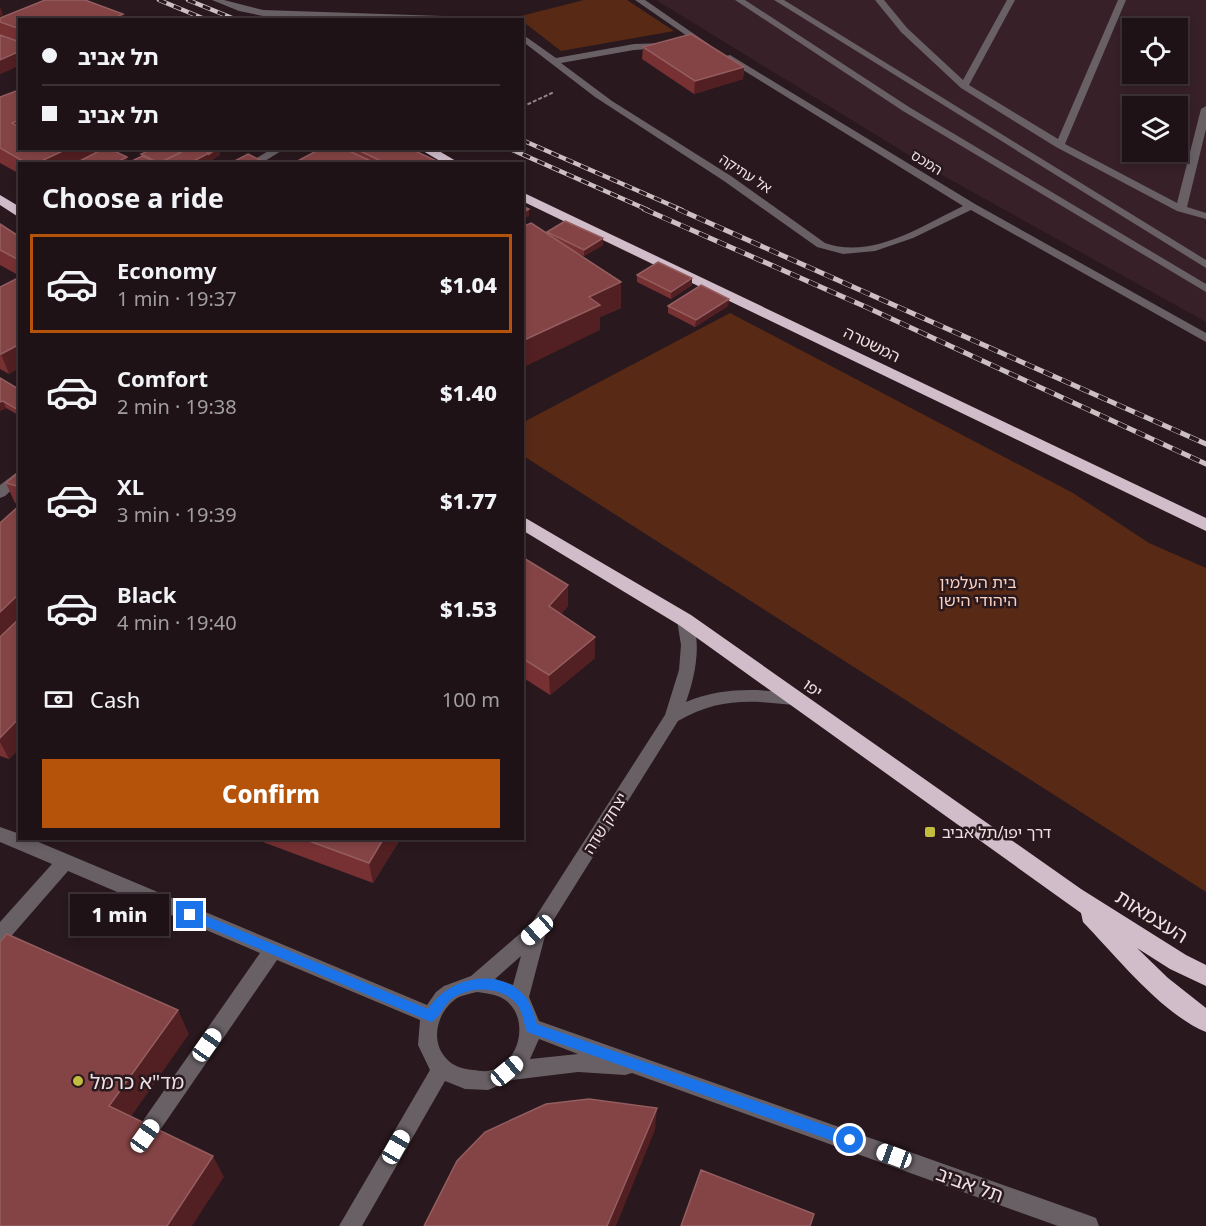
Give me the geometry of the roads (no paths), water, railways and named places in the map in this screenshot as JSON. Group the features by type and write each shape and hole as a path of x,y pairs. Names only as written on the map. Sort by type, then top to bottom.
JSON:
{"highway":[{"path":"428,150 451,162"},
{"name":"המשטרה","path":"524,197 1206,525"},
{"path":"0,199 18,212"},
{"name":"יפו","path":"524,523 685,620 1074,896"},
{"path":"1074,896 1157,983 1186,1008 1206,1021"},
{"name":"העצמאות","path":"1074,896 1202,973"}],"street":[{"path":"216,0 263,13 413,18"},
{"name":"המכס","path":"639,0 695,38 971,206 1206,338"},
{"path":"739,0 906,109 1206,289"},
{"path":"778,0 788,4 1206,265"},
{"path":"879,0 904,30 964,86 1060,145 1181,209 1206,216"},
{"path":"964,86 1011,0"},
{"path":"1060,145 1122,0"},
{"name":"אל עתיקה","path":"524,38 607,101 767,205 804,236 831,248 856,251 887,244 971,206"},
{"path":"683,42 695,38"},
{"path":"555,61 634,47 672,44"},
{"path":"1181,209 1206,109"},
{"path":"256,162 277,150"},
{"path":"0,493 18,476"},
{"name":"יצחק שדה","path":"477,983 537,930 672,717 685,686 687,672 688,634 685,620"},
{"name":"יצחק שדה","path":"672,717 703,700 721,695 794,699"},
{"path":"21,840 65,862 431,1016"},
{"path":"0,935 65,862"},
{"name":"יצחק שדה","path":"519,998 537,930"},
{"path":"128,1160 273,950"},
{"path":"477,983 499,986 519,998 528,1012 532,1028 529,1044 521,1060 507,1071 490,1079 472,1081 454,1076 432,1057 427,1030 438,1004 449,993 477,983"},
{"name":"תל אביב","path":"532,1028 1088,1226"},
{"name":"תל אביב","path":"507,1071 578,1063 649,1068"},
{"path":"350,1226 442,1068"}],"railway":[{"path":"159,0 202,18"},
{"path":"188,0 232,18"},
{"path":"524,141 682,210"},
{"path":"513,150 648,210"},
{"path":"644,209 866,307 1206,464"},
{"path":"678,209 1206,444"}],"place":[{"name":"דרך יפו/תל אביב","path":"930,832"},
{"name":"מד\"א כרמל","path":"78,1081"}],"park label":[{"name":"בית העלמין היהודי הישן","path":"978,591"}]}
